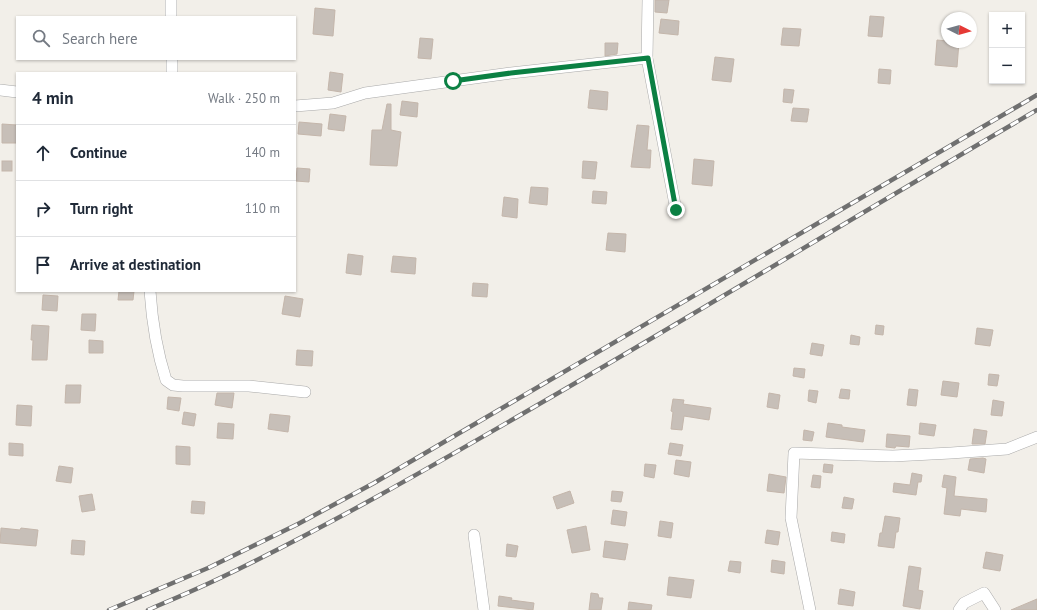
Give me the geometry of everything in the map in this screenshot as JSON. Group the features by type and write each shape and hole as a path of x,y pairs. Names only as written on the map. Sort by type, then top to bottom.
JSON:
{"street":[{"path":"171,0 172,16"},
{"path":"648,0 648,58 676,210"},
{"path":"296,106 333,102 365,93 511,73 648,58"},
{"path":"172,60 172,72"},
{"path":"0,90 16,92"},
{"path":"150,292 154,326 166,380 173,384 183,386 249,386 305,392"},
{"path":"810,610 791,518 794,453 893,456 951,453 1008,449 1037,437"},
{"path":"474,535 484,610"},
{"path":"959,610 964,603 984,593 995,610"}],"building":[{"path":"655,0 669,0 667,13 655,12"},
{"path":"315,8 335,10 333,36 313,34"},
{"path":"870,16 884,17 882,37 868,36"},
{"path":"661,19 679,21 678,35 659,33"},
{"path":"783,28 801,29 799,46 781,45"},
{"path":"420,38 433,39 431,59 418,58"},
{"path":"937,40 941,40 941,48 959,48 957,67 935,65"},
{"path":"605,43 618,43 617,54 605,56"},
{"path":"715,57 734,59 731,82 712,80"},
{"path":"879,69 891,70 890,84 878,83"},
{"path":"330,72 343,74 341,92 328,90"},
{"path":"784,89 794,90 792,103 783,102"},
{"path":"590,90 608,92 607,110 588,108"},
{"path":"402,101 418,103 417,117 400,115"},
{"path":"387,104 391,104 391,130 401,132 397,166 370,165 372,130 382,130"},
{"path":"793,108 809,109 807,122 791,121"},
{"path":"330,114 346,116 344,131 328,129"},
{"path":"299,122 322,124 321,136 298,134"},
{"path":"2,124 16,125 16,143 2,143"},
{"path":"637,125 649,126 647,150 651,150 650,168 631,167"},
{"path":"694,159 714,161 712,186 692,184"},
{"path":"2,161 12,161 12,171 2,171"},
{"path":"583,161 597,162 595,179 582,178"},
{"path":"297,168 310,169 309,182 296,181"},
{"path":"531,187 548,188 547,205 529,203"},
{"path":"593,191 607,192 606,204 592,203"},
{"path":"504,197 518,199 517,218 502,216"},
{"path":"608,233 626,234 625,252 606,250"},
{"path":"348,254 363,256 361,275 346,273"},
{"path":"393,256 416,258 415,274 391,272"},
{"path":"473,283 488,284 487,297 472,296"},
{"path":"119,292 134,292 133,300 118,300"},
{"path":"43,295 58,296 57,311 42,310"},
{"path":"285,296 303,299 300,317 282,314"},
{"path":"82,314 96,314 95,331 81,330"},
{"path":"32,325 49,326 47,360 32,360"},
{"path":"876,325 884,326 883,335 875,334"},
{"path":"977,328 993,330 990,346 975,344"},
{"path":"851,335 860,337 859,345 850,344"},
{"path":"89,340 103,341 103,353 89,353"},
{"path":"812,343 824,345 822,356 810,354"},
{"path":"297,350 313,351 312,366 296,365"},
{"path":"794,368 805,369 804,378 793,376"},
{"path":"989,374 999,375 997,386 988,385"},
{"path":"943,381 959,383 957,397 941,395"},
{"path":"66,385 81,385 80,403 65,403"},
{"path":"841,389 850,390 849,399 839,398"},
{"path":"909,389 918,390 916,406 907,405"},
{"path":"809,390 818,391 816,403 808,401"},
{"path":"217,393 234,393 232,408 215,405"},
{"path":"769,393 780,395 778,409 767,407"},
{"path":"168,397 181,398 179,411 167,409"},
{"path":"673,399 684,400 683,404 711,408 709,420 684,416 682,430 671,429"},
{"path":"993,400 1004,402 1002,416 991,415"},
{"path":"17,405 32,406 31,426 16,425"},
{"path":"184,412 196,414 194,426 182,424"},
{"path":"270,414 290,416 288,432 268,429"},
{"path":"218,423 234,424 233,439 217,438"},
{"path":"828,423 842,425 842,427 865,430 863,442 826,437"},
{"path":"920,423 936,425 934,436 919,434"},
{"path":"974,429 987,431 985,444 972,444"},
{"path":"804,430 814,432 812,441 803,440"},
{"path":"887,434 910,436 909,447 886,447"},
{"path":"9,443 23,444 23,456 9,455"},
{"path":"670,443 683,445 681,456 668,454"},
{"path":"176,446 190,447 190,465 176,464"},
{"path":"970,459 986,459 984,473 968,470"},
{"path":"676,460 691,462 689,477 674,474"},
{"path":"645,464 656,465 654,478 644,476"},
{"path":"824,464 833,465 832,473 823,472"},
{"path":"59,466 73,468 71,483 56,481"},
{"path":"912,473 922,475 921,482 918,482 916,495 893,492 894,483 910,485"},
{"path":"769,474 786,477 784,493 767,491"},
{"path":"813,475 821,476 820,488 811,487"},
{"path":"944,475 956,477 954,496 987,499 986,512 961,509 960,516 944,514 947,488 942,487"},
{"path":"570,491 574,503 557,509 553,497"},
{"path":"612,491 623,492 621,502 611,501"},
{"path":"92,494 95,510 82,512 79,496"},
{"path":"844,497 854,499 852,509 842,508"},
{"path":"192,501 205,502 204,514 191,513"},
{"path":"613,510 627,512 625,526 611,524"},
{"path":"885,516 900,518 894,548 878,546"},
{"path":"660,521 673,523 671,538 658,536"},
{"path":"586,526 590,550 572,553 567,530"},
{"path":"1,528 38,530 36,546 0,543"},
{"path":"767,530 780,532 778,545 765,543"},
{"path":"832,532 845,534 844,543 831,541"},
{"path":"72,540 85,541 84,555 71,554"},
{"path":"605,541 628,544 625,560 603,557"},
{"path":"507,544 518,546 516,557 506,556"},
{"path":"986,552 1003,555 1000,571 983,568"},
{"path":"772,560 785,562 784,574 771,572"},
{"path":"730,561 741,562 740,573 728,571"},
{"path":"909,566 921,568 918,590 923,591 920,609 903,606"},
{"path":"669,577 694,580 691,598 667,595"},
{"path":"840,589 855,592 853,606 838,604"},
{"path":"591,593 598,594 599,598 603,598 601,610 589,610"},
{"path":"499,596 512,598 511,600 534,603 533,610 498,606"},
{"path":"1037,599 1037,610 1011,610"},
{"path":"629,602 652,605 651,610 628,610"}],"railway":[{"path":"109,610 208,568 298,524 374,483 1037,95"},
{"path":"148,610 258,560 337,519 414,476 593,373 1037,110"}],"route":[{"path":"453,81 648,58 676,210"}]}
